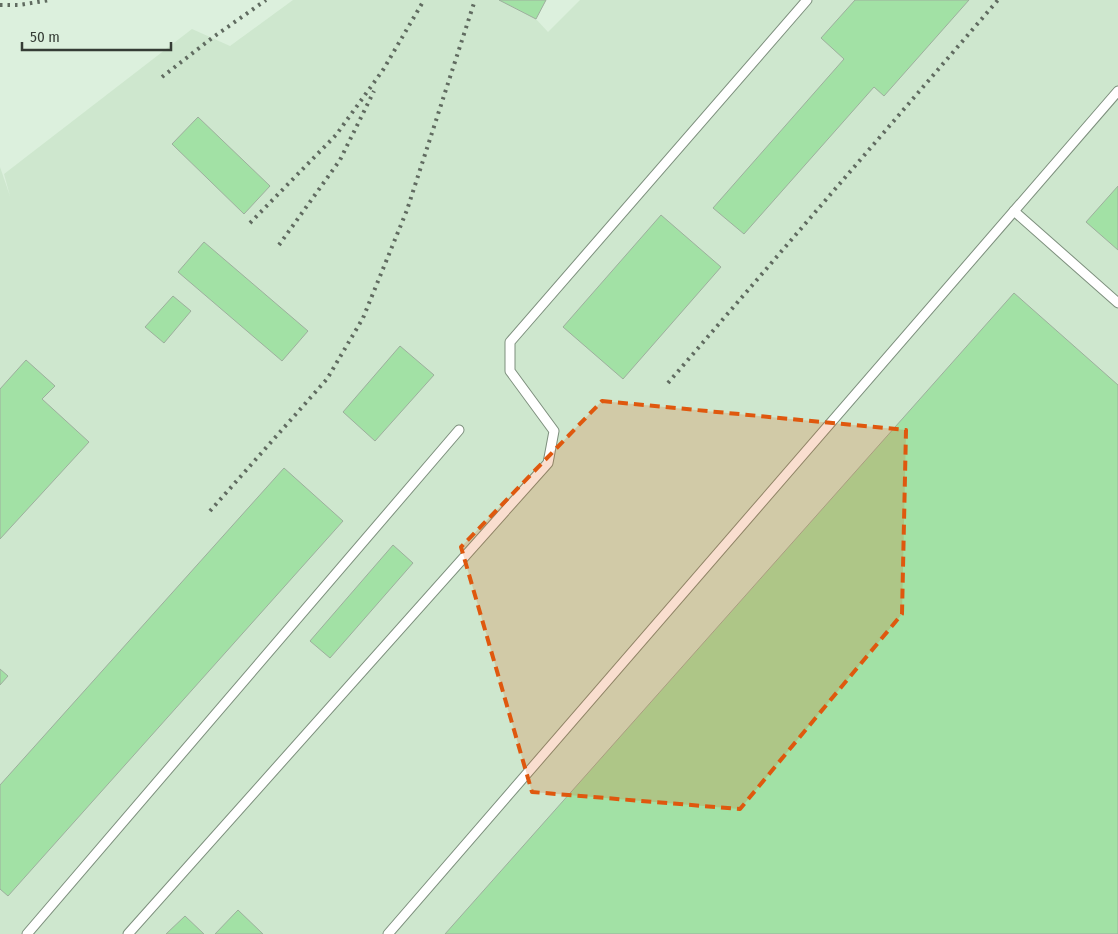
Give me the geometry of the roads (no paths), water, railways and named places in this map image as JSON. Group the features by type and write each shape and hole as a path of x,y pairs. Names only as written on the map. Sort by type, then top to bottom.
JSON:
{"lane":[{"path":"128,934 548,463 554,430 510,371 510,342 807,0"},
{"path":"388,934 1118,90"},
{"path":"1014,211 1118,303"},
{"path":"28,934 459,430"}],"railway":[{"path":"0,5 19,5 50,0"},
{"path":"162,77 212,38 266,0"},
{"path":"250,223 336,135 383,70 424,0"},
{"path":"210,511 327,379 363,318 407,210 475,0"},
{"path":"668,383 998,0"},
{"path":"279,245 340,160 374,91"}]}
